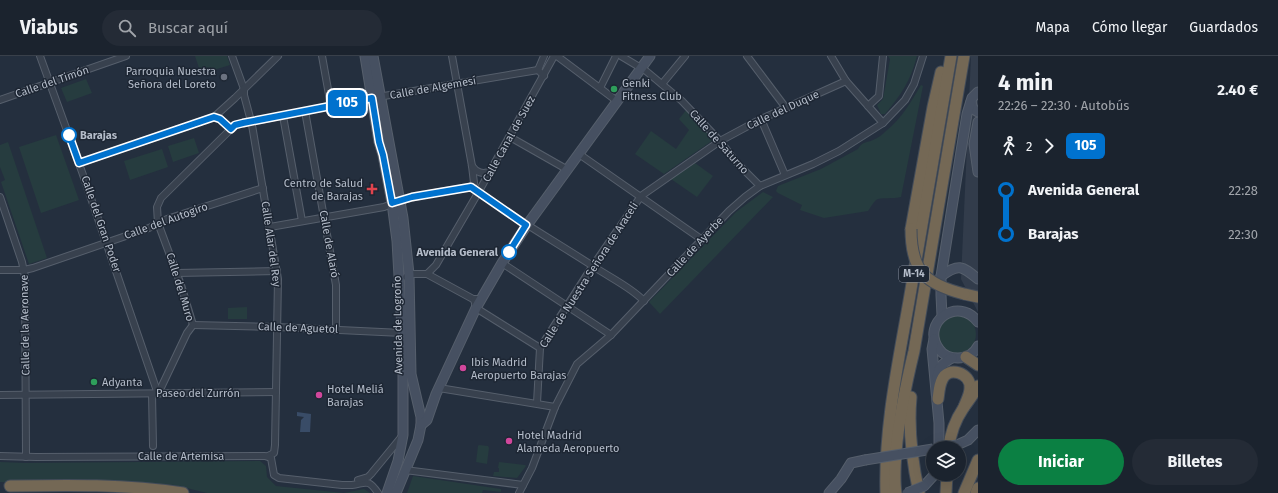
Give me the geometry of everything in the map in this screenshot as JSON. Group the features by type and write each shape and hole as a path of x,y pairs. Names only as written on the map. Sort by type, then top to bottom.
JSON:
{"highway":[{"path":"945,56 933,107 911,229 912,251 918,267 924,275 938,286 947,290 978,297"},
{"name":"M-14","path":"886,493 885,468 896,376 951,56"},
{"name":"M-14","path":"896,493 895,470 898,432 907,379 914,351 964,56"},
{"path":"914,351 909,413 912,458 921,490"},
{"path":"966,357 978,365"},
{"path":"938,399 944,376 953,372 958,372 966,377 970,384 969,393 964,407 955,423 951,441"},
{"path":"964,407 974,395 978,386"},
{"path":"912,458 910,472 914,493"},
{"path":"964,493 978,460"},
{"path":"946,493 947,481"},
{"path":"5,486 96,485 145,488 183,493"},
{"path":"5,486 134,493"},
{"path":"976,493 978,488"}],"street":[{"name":"Calle del Gran Poder","path":"40,56 107,243 155,394"},
{"name":"Calle del Timón","path":"0,100 126,56"},
{"name":"Calle Alar del Rey","path":"232,56 244,89 244,95 252,121 277,271 278,289 275,446 274,453 268,456"},
{"path":"79,163 214,117 278,56"},
{"path":"322,56 331,106"},
{"name":"Avenida de Logroño","path":"365,56 376,98"},
{"name":"Avenida de Logroño","path":"373,56 379,142 396,201 409,274 411,374 419,406 421,425 418,440 396,493"},
{"path":"270,227 384,207 396,201 471,187 474,183 472,166 452,56"},
{"path":"544,56 538,70 544,76"},
{"name":"Calle Canal de Suez","path":"427,274 436,265 478,193 554,56"},
{"path":"558,56 617,101"},
{"path":"600,88 616,56"},
{"name":"Calle de Saturno","path":"621,56 646,71 692,112 720,140 736,162 760,186"},
{"path":"404,422 421,425 427,420 475,304 484,294 526,225 568,170 650,56"},
{"path":"662,84 685,56"},
{"path":"747,56 786,108"},
{"path":"831,56 846,81 883,123"},
{"name":"Calle de Ayerbe","path":"519,493 532,468 555,407 577,364 611,335 729,211 760,186 813,164 883,123 905,100 914,84 924,56"},
{"path":"868,106 879,96 884,57"},
{"name":"Calle de Algemesí","path":"158,223 157,207 162,198 235,125 331,106 538,70"},
{"name":"Calle del Duque","path":"720,140 761,119 846,81"},
{"path":"942,316 941,276 967,114 974,94 978,92"},
{"path":"964,133 978,113 973,109 971,102"},
{"name":"Calle de Alaró","path":"305,111 336,285 336,330"},
{"path":"282,116 302,221"},
{"path":"214,117 220,119 231,129"},
{"path":"761,119 785,175"},
{"path":"978,122 974,144 978,172"},
{"path":"510,137 568,170"},
{"name":"Calle de Nuestra Señora de Araceli","path":"537,403 540,348 567,305 641,196 720,140"},
{"path":"579,154 701,239"},
{"path":"472,166 480,173 484,174 490,172"},
{"path":"471,187 526,225 593,266 644,300"},
{"name":"Calle del Autogiro","path":"0,270 24,270 55,261 149,228 167,218 263,188"},
{"name":"Calle de la Aeronave","path":"0,197 24,270 26,457"},
{"name":"Avenida de Logroño","path":"387,493 398,461 404,422 402,333 396,201"},
{"name":"Calle del Muro","path":"152,446 155,394 187,333 193,325 158,223"},
{"path":"502,263 611,335"},
{"path":"941,276 953,268 958,267 967,270 978,279"},
{"path":"176,273 277,271"},
{"path":"400,284 409,274 427,274 540,348"},
{"path":"941,295 948,306 957,311"},
{"path":"939,441 938,399 932,355 935,326 942,316 949,312 957,311 972,315 978,322"},
{"name":"Calle de Aguetol","path":"193,325 277,327 402,333"},
{"path":"934,339 940,351 952,358 966,357 977,350"},
{"path":"936,384 938,371 941,365 952,358"},
{"path":"439,388 555,407"},
{"name":"Paseo del Zurrón","path":"0,395 276,392"},
{"path":"404,402 414,403 419,406"},
{"path":"966,441 978,430"},
{"path":"347,484 368,477 403,435"},
{"path":"829,493 842,479 851,463 926,450"},
{"name":"Calle de Artemisa","path":"0,456 268,456"},
{"path":"268,456 272,462 274,475 279,478 352,485 366,482 371,484 378,493"},
{"path":"406,470 523,485"},
{"path":"841,493 840,488 842,479"},
{"path":"907,493 921,490 929,481"}],"shaded area":[{"path":"971,56 978,56 978,312 961,279"}],"green space":[{"path":"195,56 227,56 230,65 201,74"},
{"path":"888,56 917,56 912,73 901,94 885,114 881,114 877,105 883,99 890,59"},
{"path":"86,79 92,93 67,102 61,88"},
{"path":"921,85 923,86 901,197 878,199 868,211 824,218 800,210 802,205 776,191 778,186 821,169 858,149 863,143 880,136 892,126 910,104"},
{"path":"687,109 716,138 664,174 635,154 651,131 676,149 689,130 679,119"},
{"path":"56,135 79,200 41,213 19,147"},
{"path":"194,138 199,153 173,162 168,146"},
{"path":"8,142 47,258 29,264 1,182 5,180 0,167 0,145"},
{"path":"162,149 168,167 130,180 124,161"},
{"path":"695,163 713,176 697,197 671,179"},
{"path":"763,192 773,197 660,314 649,302 736,212"},
{"path":"247,307 247,319 228,319 228,308"},
{"path":"953,315 961,315 973,324 976,334 973,344 967,350 961,353 953,353 941,344 938,338 938,330 947,318"},
{"path":"479,445 488,446 489,448 487,464 476,462"},
{"path":"260,461 266,466 267,477 276,486 344,493 207,493 174,485 114,481 24,483 0,482 0,462"},
{"path":"499,462 526,466 517,478 493,476 494,472 499,472"},
{"path":"413,476 501,489 501,492 483,490 482,493 407,493"},
{"path":"364,489 370,493 344,493"}],"water":[{"path":"297,412 311,414 310,432 300,432 301,420 304,417 297,416"}],"bus line":[{"name":"105","path":"69,135 79,163 214,117 220,119 231,129 235,125 243,123 372,98 379,142 383,155 392,203 412,197 471,187 526,225 509,252"}],"place":[{"name":"Parroquia Nuestra Señora del Loreto","path":"224,77"},
{"name":"Genki Fitness Club","path":"614,89"},
{"name":"Barajas","path":"69,135"},
{"name":"Centro de Salud de Barajas","path":"372,189"},
{"name":"Avenida General","path":"509,252"},
{"name":"Ibis Madrid Aeropuerto Barajas","path":"463,368"},
{"name":"Adyanta","path":"94,382"},
{"name":"Hotel Meliá Barajas","path":"319,395"},
{"name":"Hotel Madrid Alameda Aeropuerto","path":"509,441"}]}
